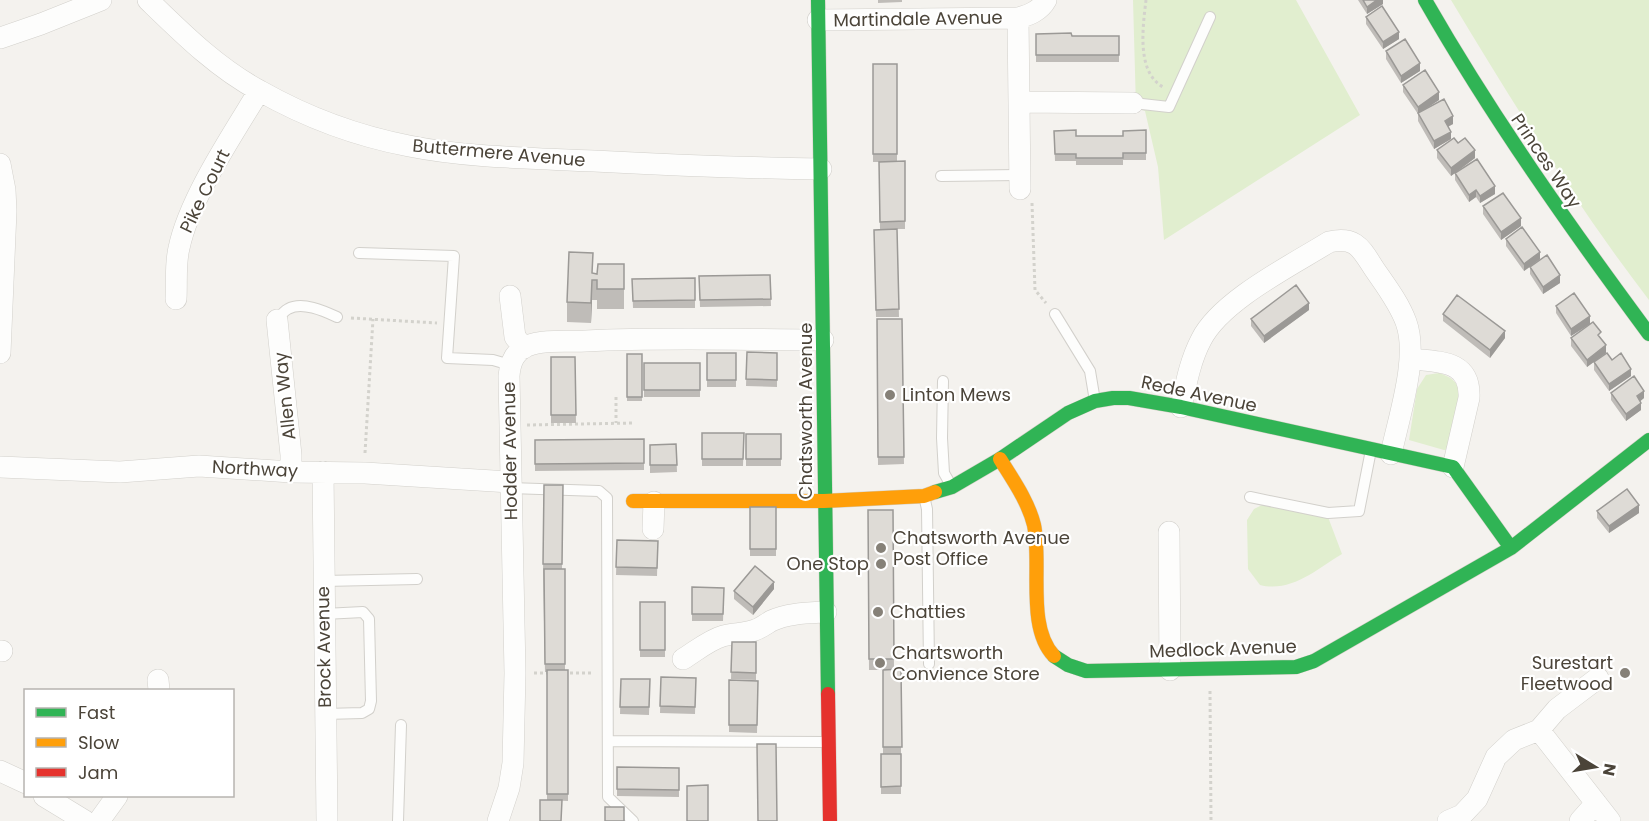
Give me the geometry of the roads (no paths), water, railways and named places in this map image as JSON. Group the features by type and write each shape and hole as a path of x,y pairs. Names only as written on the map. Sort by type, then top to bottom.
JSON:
{"street":[{"path":"0,38 101,0"},
{"name":"Buttermere Avenue","path":"148,0 196,46 259,91 354,133 409,146 444,151 543,159 821,169"},
{"name":"Martindale Avenue","path":"818,10 1018,18 1031,14 1046,0"},
{"name":"Princes Way","path":"1425,0 1480,93 1561,215 1649,334"},
{"name":"Chatsworth Avenue","path":"818,10 827,742 830,821"},
{"name":"Martindale Avenue","path":"1018,18 1020,182"},
{"name":"Pike Court","path":"176,299 178,249 187,221 204,185 259,91"},
{"path":"1019,102 1133,103"},
{"path":"0,164 6,211 0,353"},
{"path":"1181,407 1189,368 1201,339 1217,318 1235,301 1329,242 1343,239 1354,243 1363,251 1402,311 1409,332 1411,359 1381,452"},
{"path":"510,296 515,337 524,348 536,343 616,339 823,340"},
{"name":"Allen Way","path":"277,320 291,472"},
{"name":"Hodder Avenue","path":"498,821 509,788 513,763 510,365 515,355 524,348"},
{"path":"1411,359 1448,363 1459,368 1465,376 1469,398 1453,467 1511,548"},
{"name":"Rede Avenue","path":"644,501 824,501 924,496 952,487 1000,459 1059,418 1095,401 1129,398 1181,407 1453,467"},
{"name":"Medlock Avenue","path":"1000,459 1031,516 1035,534 1038,626 1041,640 1049,652 1071,667 1086,671 1296,667 1314,661 1511,548 1649,440"},
{"name":"Northway","path":"0,466 120,472 199,466 291,472 365,473 510,485"},
{"name":"Brock Avenue","path":"323,472 327,821"},
{"path":"644,501 653,529"},
{"path":"1169,532 1170,670"},
{"path":"683,659 714,639 726,635 742,634 759,629 771,621 786,616 826,612"},
{"path":"1452,820 1462,815 1477,799 1496,757 1514,740 1539,730 1557,709 1598,678"},
{"path":"1539,730 1610,821"},
{"path":"0,771 24,782"},
{"path":"48,797 85,821"},
{"path":"99,821 116,797"},
{"path":"1580,821 1596,803"}],"lane":[{"path":"1133,103 1169,107 1210,17"},
{"path":"941,176 1020,182"},
{"path":"359,253 454,256 447,358 493,360 510,365"},
{"path":"277,320 288,309 302,306 321,310 337,317"},
{"path":"1054,314 1090,371 1095,401"},
{"path":"943,381 944,473 952,487"},
{"path":"1250,497 1328,513 1359,511 1381,452"},
{"path":"510,485 599,491 607,498 608,797 633,821"},
{"path":"924,496 927,509 929,664"},
{"path":"324,581 417,579"},
{"path":"324,614 363,612 369,619 371,701 369,709 362,713 325,714"},
{"path":"398,821 401,725"},
{"path":"609,741 827,742"}],"place":[{"name":"Linton Mews","path":"890,395"},
{"name":"Chatsworth Avenue Post Office","path":"881,548"},
{"name":"One Stop","path":"881,564"},
{"name":"Chatties","path":"878,612"},
{"name":"Chartsworth Convience Store","path":"880,663"},
{"name":"Surestart Fleetwood","path":"1625,673"}]}
